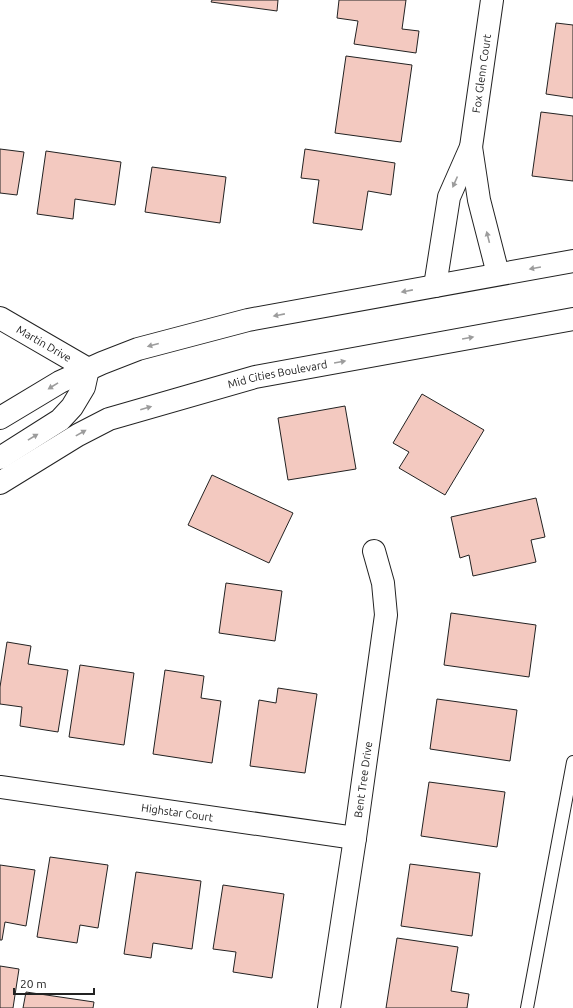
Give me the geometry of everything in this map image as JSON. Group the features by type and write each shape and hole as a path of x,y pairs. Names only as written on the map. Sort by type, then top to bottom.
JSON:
{"street":[{"name":"Fox Glenn Court","path":"435,286 449,197 471,147 492,0"},
{"name":"Fox Glenn Court","path":"471,147 479,200 498,274"},
{"path":"0,418 60,382 138,349 248,320 573,261"},
{"name":"Martin Drive","path":"0,318 88,369"},
{"name":"Mid Cities Boulevard","path":"0,483 78,435 108,419 167,402 256,377 573,319"},
{"path":"0,458 60,420 72,407 84,388 88,369"},
{"name":"Bent Tree Drive","path":"329,1008 355,838 386,615 383,583 374,551"},
{"name":"Highstar Court","path":"0,787 355,838"}],"lane":[{"path":"527,1008 573,762"}],"building":[{"path":"212,0 278,0 277,11 211,2"},
{"path":"339,0 406,0 402,29 419,31 416,53 354,44 358,21 337,18"},
{"path":"556,23 573,25 573,98 546,94"},
{"path":"346,56 412,65 401,142 335,133"},
{"path":"541,112 573,116 573,181 532,176"},
{"path":"0,149 24,152 17,195 0,193"},
{"path":"305,149 395,163 391,195 368,191 362,230 313,223 319,180 301,178"},
{"path":"46,151 121,162 115,205 75,199 73,219 37,214"},
{"path":"152,167 226,177 220,223 145,212"},
{"path":"422,394 484,430 445,495 399,468 409,452 393,443"},
{"path":"345,406 356,469 288,480 278,418"},
{"path":"212,475 293,513 269,563 188,525"},
{"path":"536,498 545,537 531,540 536,562 473,576 469,555 460,558 451,517"},
{"path":"226,583 282,591 275,641 219,633"},
{"path":"451,613 536,625 529,677 444,665"},
{"path":"7,642 31,646 28,664 68,670 58,732 20,726 22,707 0,704 0,687"},
{"path":"80,665 134,673 124,745 69,737"},
{"path":"165,670 204,676 201,698 221,701 212,763 153,754"},
{"path":"278,688 317,694 305,773 250,766 259,700 276,703"},
{"path":"437,699 517,710 510,761 430,749"},
{"path":"429,782 505,792 497,847 421,836"},
{"path":"50,857 108,865 98,928 80,925 77,943 37,937"},
{"path":"410,864 480,873 472,936 401,926"},
{"path":"0,865 35,870 26,926 5,922 2,940 0,940"},
{"path":"136,872 201,881 192,949 153,943 151,958 124,954"},
{"path":"223,885 284,894 272,978 233,972 236,952 213,949"},
{"path":"397,938 458,947 451,991 469,994 467,1008 386,1008"},
{"path":"0,966 19,969 13,1008 0,1008"},
{"path":"26,992 94,1002 93,1008 23,1008"}]}
